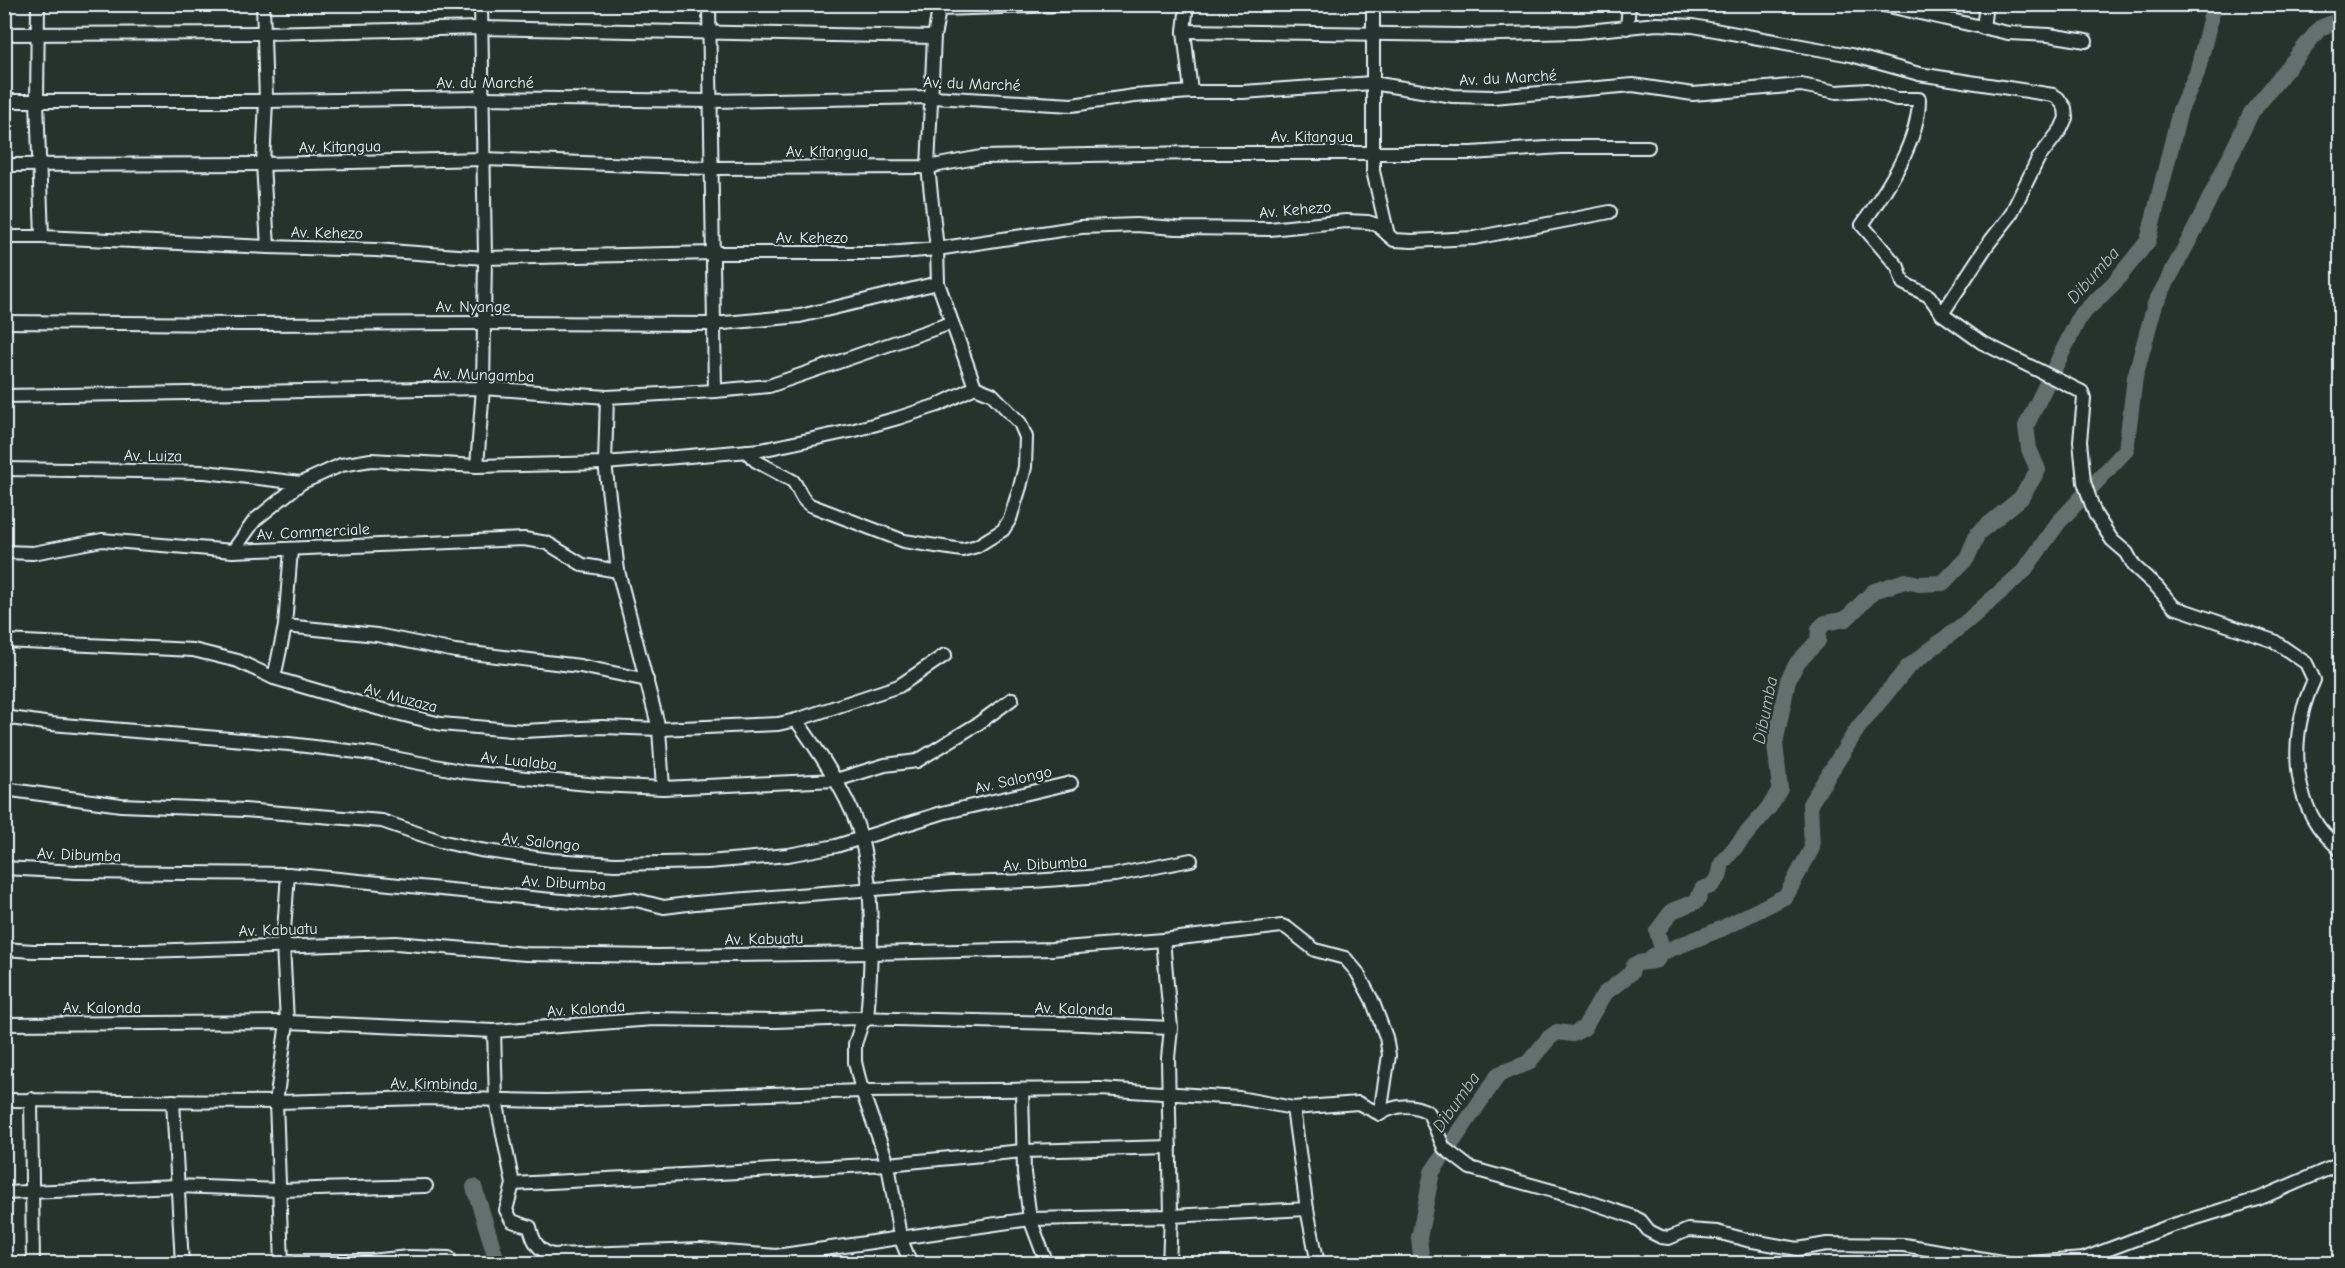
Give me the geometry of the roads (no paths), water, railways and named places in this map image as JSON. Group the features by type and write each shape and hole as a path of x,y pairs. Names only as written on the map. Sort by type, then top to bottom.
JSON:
{"street":[{"path":"38,4 38,164 42,237"},
{"path":"263,4 266,101 263,164 268,248"},
{"path":"477,466 483,388 485,258 481,4"},
{"path":"709,4 710,168 714,253 712,324 715,391"},
{"path":"746,451 756,461 793,481 801,498 810,505 904,541 962,550 977,546 1003,530 1010,519 1020,487 1027,449 1026,437 1020,423 992,394 975,387 938,283 938,249 928,167 934,37 940,7 1093,4"},
{"path":"1187,4 1184,31 1191,92"},
{"path":"1373,4 1371,34 1373,171 1388,235"},
{"path":"1627,28 1629,4"},
{"path":"1880,4 2016,34 2049,35 2086,41"},
{"path":"1983,28 1986,4"},
{"path":"1184,31 1371,34 1578,32 1657,24 1693,26 1851,55 1919,74 2003,86 2053,95 2058,98 2064,108 2066,118 2061,129 2038,159 2010,216 1988,244 1941,314 1981,342 2082,392 2084,398 2080,441 2085,482 2095,514 2112,540 2127,553 2134,566 2174,607 2274,641 2306,663 2314,680 2297,733 2297,762 2306,802 2318,827 2340,850"},
{"path":"4,34 263,33 480,28 934,37"},
{"name":"Av. du Marché","path":"4,101 483,98 710,101 933,97 1072,105 1134,96 1191,92 1244,92 1372,83 1453,96 1493,97 1633,85 1693,94 1801,85 1837,92 1868,90 1896,99 1919,99 1919,113 1901,162 1886,190 1862,225 1898,267 1904,283 1929,296 1941,314"},
{"name":"Av. Kitangua","path":"4,165 263,164 484,159 710,168 928,167 981,157 1196,153 1472,153 1561,147 1648,147"},
{"name":"Av. Kehezo","path":"4,237 376,250 485,258 714,253 888,253 938,249 1070,228 1103,226 1270,229 1346,221 1377,225 1394,240 1474,238 1610,212"},
{"name":"Av. Nyange","path":"4,322 712,324 800,316 938,283"},
{"name":"Av. Mungamba","path":"4,396 483,388 607,397 715,391 769,386 951,323"},
{"path":"233,551 255,520 301,483 341,465 370,460 477,466 604,463 746,451 855,430 938,405 975,387"},
{"path":"607,397 604,463 618,571 659,729 663,788"},
{"name":"Av. Luiza","path":"4,469 205,472 301,483"},
{"name":"Av. Commerciale","path":"4,552 33,553 102,540 233,551 524,539 547,543 583,565 618,571"},
{"path":"274,678 285,626 291,549"},
{"path":"285,626 377,635 455,651 579,666 647,680"},
{"name":"Av. Muzaza","path":"4,641 193,650 238,661 274,678 441,724 523,731 602,727 659,729 778,724 899,686 945,655"},
{"name":"Av. Lualaba","path":"4,717 51,724 300,745 374,754 465,772 598,785 663,788 836,780 885,765 917,761 979,723 1012,699"},
{"path":"796,720 822,754 854,816 861,838 869,891 871,979 867,1019 862,1023 855,1044 855,1062 862,1091 888,1164 900,1237 911,1263"},
{"name":"Av. Salongo","path":"4,789 121,805 244,810 382,821 440,841 480,850 551,860 615,864 708,862 788,855 836,846 952,810 1071,783"},
{"name":"Av. Dibumba","path":"4,868 76,872 288,874 593,904 632,899 664,908 695,903 952,883 1033,881 1115,875 1191,860"},
{"path":"288,874 283,945 287,1022 276,1102 282,1262 371,1261 408,1257 449,1258"},
{"name":"Av. Kabuatu","path":"4,949 144,951 396,943 526,954 658,956 870,953 1052,949 1163,940 1282,926 1315,950 1345,957 1357,972 1372,1000 1386,1038 1389,1055 1380,1114"},
{"path":"1163,940 1171,1028 1169,1263"},
{"name":"Av. Kalonda","path":"4,1024 287,1022 494,1031 653,1019 775,1021 867,1019 1171,1028"},
{"path":"494,1031 496,1100 513,1184 506,1210 507,1216 517,1223 530,1227 534,1243 547,1254 700,1250 776,1260 900,1237 1030,1219 1171,1216 1307,1209"},
{"name":"Av. Kimbinda","path":"4,1100 276,1102 424,1098 638,1099 862,1091 1100,1089 1239,1098 1293,1108 1358,1103 1380,1114"},
{"path":"1022,1090 1024,1173 1030,1219 1047,1263"},
{"path":"31,1099 33,1263"},
{"path":"173,1101 182,1263"},
{"path":"1380,1114 1390,1108 1408,1106 1423,1109 1429,1113 1447,1151 1470,1168 1578,1198 1634,1217 1641,1221 1649,1231 1661,1237 1669,1238 1688,1230 1717,1232 1798,1249 1827,1244 1904,1245 2013,1263 2083,1259 2170,1226 2258,1199 2340,1164"},
{"path":"1293,1108 1307,1209 1318,1263"},
{"path":"513,1184 888,1164 1023,1152 1170,1147"},
{"path":"4,1193 33,1190 177,1186 280,1190 426,1186"},
{"path":"699,1263 700,1250"}],"waterway":[{"name":"Dibumba","path":"1422,1264 1419,1238 1432,1172 1499,1074 1528,1063 1557,1032 1573,1034 1584,1028 1604,994 1631,973 1634,965 1657,960 1662,949 1657,931 1672,911 1697,901 1702,889 1711,886 1719,877 1722,863 1770,806 1780,789 1775,744 1788,680 1797,663 1818,641 1819,629 1825,623 1846,619 1874,591 1905,581 1919,584 1943,583 1967,558 1978,533 2021,498 2038,470 2029,449 2026,426 2080,316 2114,283 2148,241 2180,110 2197,73 2214,4"},
{"path":"1653,956 1721,929 1786,896 1812,848 1810,804 1858,728 1908,667 1965,623 2023,572 2058,523 2126,450 2135,377 2155,304 2195,229 2251,113 2320,28 2340,20"},
{"path":"474,1187 498,1264"}]}
